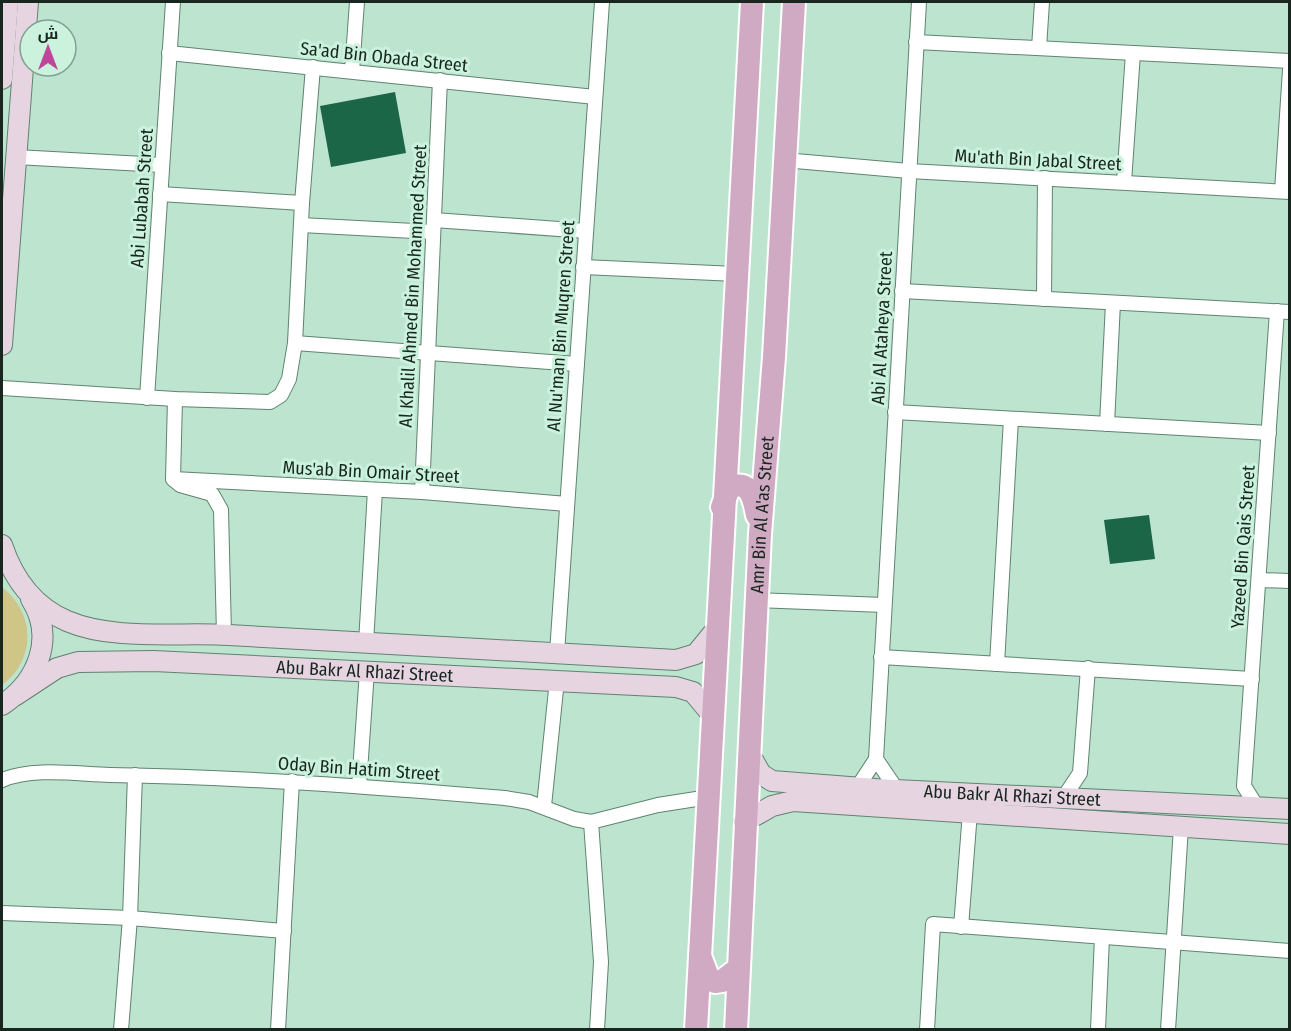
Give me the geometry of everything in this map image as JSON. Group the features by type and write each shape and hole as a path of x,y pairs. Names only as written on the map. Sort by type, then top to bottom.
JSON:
{"main road":[{"path":"696,1029 752,2"},
{"name":"Amr Bin Al A'as Street","path":"736,1029 744,822 760,534 774,357 794,2"},
{"path":"723,507 729,488 736,485 750,489 760,534"},
{"path":"699,951 708,977 715,982 723,981 739,968"}],"street":[{"path":"2,79 8,2"},
{"path":"2,345 28,2"},
{"name":"Abi Lubabah Street","path":"147,398 173,2"},
{"path":"351,71 357,2"},
{"name":"Al Nu'man Bin Muqren Street","path":"557,653 602,2"},
{"name":"Abi Al Ataheya Street","path":"876,759 919,2"},
{"path":"1039,48 1042,2"},
{"path":"916,42 1290,62"},
{"name":"Sa'ad Bin Obada Street","path":"170,52 595,96"},
{"path":"1124,182 1133,53"},
{"path":"2,388 147,398 270,402 281,394 289,379 295,343 302,203 313,67"},
{"path":"1286,191 1290,70"},
{"name":"Al Khalil Ahmed Bin Mohammed Street","path":"422,492 440,80"},
{"path":"15,157 162,165"},
{"name":"Mu'ath Bin Jabal Street","path":"784,160 909,171 1286,191"},
{"path":"1044,299 1045,178"},
{"path":"160,194 302,203"},
{"path":"301,225 586,231"},
{"path":"584,267 736,274"},
{"path":"902,291 1283,311"},
{"path":"1107,424 1113,303"},
{"name":"Yazeed Bin Qais Street","path":"1244,786 1269,433 1283,311"},
{"path":"295,343 577,364"},
{"path":"175,399 173,479 180,485 204,489 219,501 221,510 224,635"},
{"path":"895,412 1269,433"},
{"path":"997,664 1011,418"},
{"name":"Mus'ab Bin Omair Street","path":"173,479 422,492 567,504"},
{"path":"366,643 375,490"},
{"path":"2,545 15,576 26,592 40,621 41,653 36,669 9,700"},
{"name":"Abu Bakr Al Rhazi Street","path":"2,572 53,614 100,631 224,635 676,660 696,654 718,627"},
{"path":"1259,580 1290,581"},
{"path":"758,600 884,605"},
{"path":"880,657 1252,679"},
{"name":"Abu Bakr Al Rhazi Street","path":"9,700 57,668 78,662 154,661 676,687 693,692 712,716"},
{"path":"1064,797 1080,773 1088,669"},
{"path":"359,786 367,671"},
{"path":"544,806 557,680"},
{"name":"Abu Bakr Al Rhazi Street","path":"749,753 761,774 772,781 857,788 1290,809"},
{"path":"857,788 876,759 897,790"},
{"path":"1080,773 1088,790 1096,798"},
{"name":"Oday Bin Hatim Street","path":"2,780 34,774 292,781 505,798 544,806 574,819 591,822 658,805 709,797"},
{"path":"122,1029 130,918 135,775"},
{"path":"278,1029 292,781"},
{"path":"1227,805 1244,786 1257,807"},
{"name":"Abu Bakr Al Rhazi Street","path":"744,822 772,806 793,801 1290,834"},
{"path":"961,927 970,812"},
{"path":"591,822 602,962 597,1029"},
{"path":"1168,1029 1180,827"},
{"path":"2,913 130,918 284,931"},
{"path":"927,1029 933,924 1290,951"},
{"path":"1098,1029 1102,937"}],"shaded area":[{"path":"2,587 21,610 28,636 21,662 2,685"}],"building":[{"path":"395,92 406,153 331,167 320,106"},
{"path":"1149,515 1155,559 1110,564 1104,520"}]}
